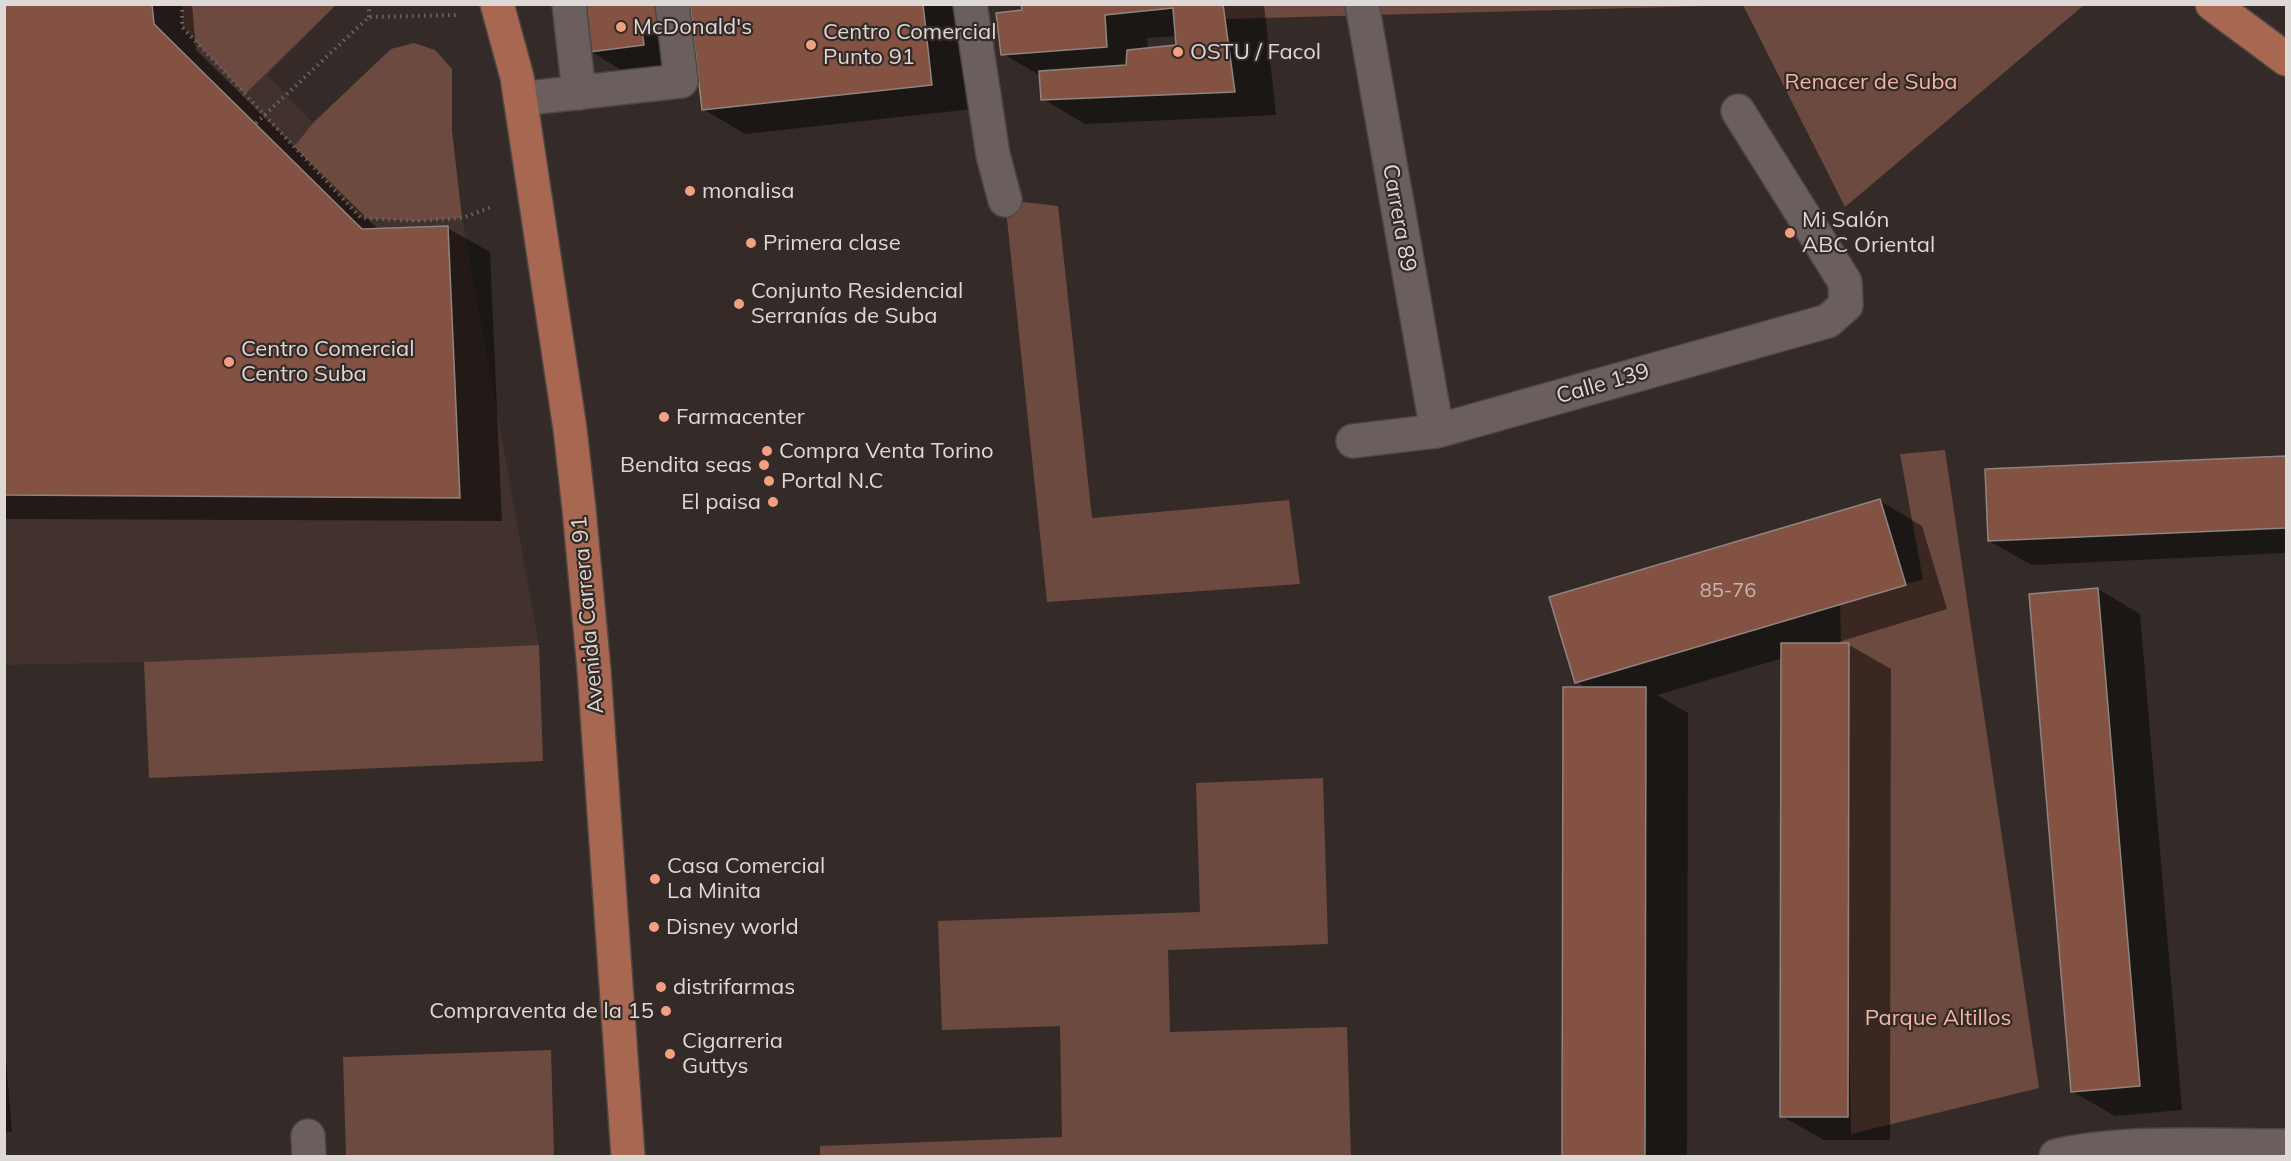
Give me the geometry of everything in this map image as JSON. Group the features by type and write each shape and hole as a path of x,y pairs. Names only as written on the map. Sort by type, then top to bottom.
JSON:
{"main road":[{"name":"Avenida Carrera 91","path":"497,4 519,88 570,429 582,529 595,681 628,1156"},
{"name":"Avenida Carrera 91","path":"519,4 519,88"},
{"path":"2212,4 2286,59"}],"street":[{"path":"569,4 579,93"},
{"path":"519,88 579,93 681,81 672,4"},
{"path":"970,4 991,145 1005,200"},
{"name":"Carrera 89","path":"1362,4 1437,431"},
{"name":"Calle 139","path":"1353,441 1437,431 1828,321 1846,306 1845,282 1738,111"},
{"path":"2056,1156 2083,1150 2123,1147 2286,1146"}],"path":[{"path":"182,4 182,27 361,218 416,221 462,218 492,207"},
{"path":"369,4 369,17"},
{"path":"256,123 369,17 458,15"}],"shaded area":[{"path":"4,5 336,5 267,75 313,123 391,49 414,43 435,50 452,69 452,131 462,218 539,645 144,662 5,665"}],"green space":[{"path":"182,4 336,5 245,94 182,27"},
{"path":"1223,4 1743,5 1225,19"},
{"name":"Renacer de Suba","path":"1743,4 2084,5 1845,207"},
{"path":"414,43 435,50 452,69 452,131 462,218 416,221 361,218 294,147 313,123 391,49"},
{"path":"1005,200 1058,206 1092,518 1289,500 1300,584 1047,602"},
{"name":"Parque Altillos","path":"1945,450 2039,1088 1851,1134 1840,599 1923,580 1900,454"},
{"path":"539,645 543,761 149,778 144,662"},
{"path":"1323,778 1328,944 1168,950 1170,1032 1347,1027 1351,1156 820,1156 820,1146 1062,1137 1060,1026 942,1030 938,921 1200,912 1196,783"},
{"path":"551,1050 554,1156 346,1156 343,1057"}],"building":[{"name":"Centro Comercial Centro Suba","path":"4,4 152,4 154,24 362,229 448,226 460,498 4,495"},
{"name":"McDonald's","path":"582,4 668,4 670,25 642,29 644,45 589,52"},
{"name":"Centro Comercial Punto 91","path":"690,4 923,4 932,85 702,110"},
{"name":"OSTU / Facol","path":"1021,4 1223,4 1235,92 1041,100 1039,71 1126,65 1127,50 1176,45 1173,8 1105,15 1107,47 1001,55 996,13 1022,10"},
{"path":"2286,456 2286,528 1988,541 1985,469"},
{"path":"1880,499 1906,585 1575,683 1549,597"},
{"path":"2098,588 2140,1086 2071,1092 2029,594"},
{"path":"1781,643 1849,643 1848,1117 1780,1117"},
{"path":"1563,687 1646,687 1645,1156 1562,1156"}],"place":[{"name":"McDonald's","path":"621,27"},
{"name":"Centro Comercial Punto 91","path":"811,45"},
{"name":"OSTU / Facol","path":"1178,52"},
{"name":"monalisa","path":"690,191"},
{"name":"Mi Salón ABC Oriental","path":"1790,233"},
{"name":"Primera clase","path":"751,243"},
{"name":"Conjunto Residencial Serranías de Suba","path":"739,304"},
{"name":"Centro Comercial Centro Suba","path":"229,362"},
{"name":"Farmacenter","path":"664,417"},
{"name":"Compra Venta Torino","path":"767,451"},
{"name":"Bendita seas","path":"764,465"},
{"name":"Portal N.C","path":"769,481"},
{"name":"El paisa","path":"773,502"},
{"name":"Casa Comercial La Minita","path":"655,879"},
{"name":"Disney world","path":"654,927"},
{"name":"distrifarmas","path":"661,987"},
{"name":"Compraventa de la 15","path":"666,1011"},
{"name":"Cigarreria Guttys","path":"670,1054"}]}
